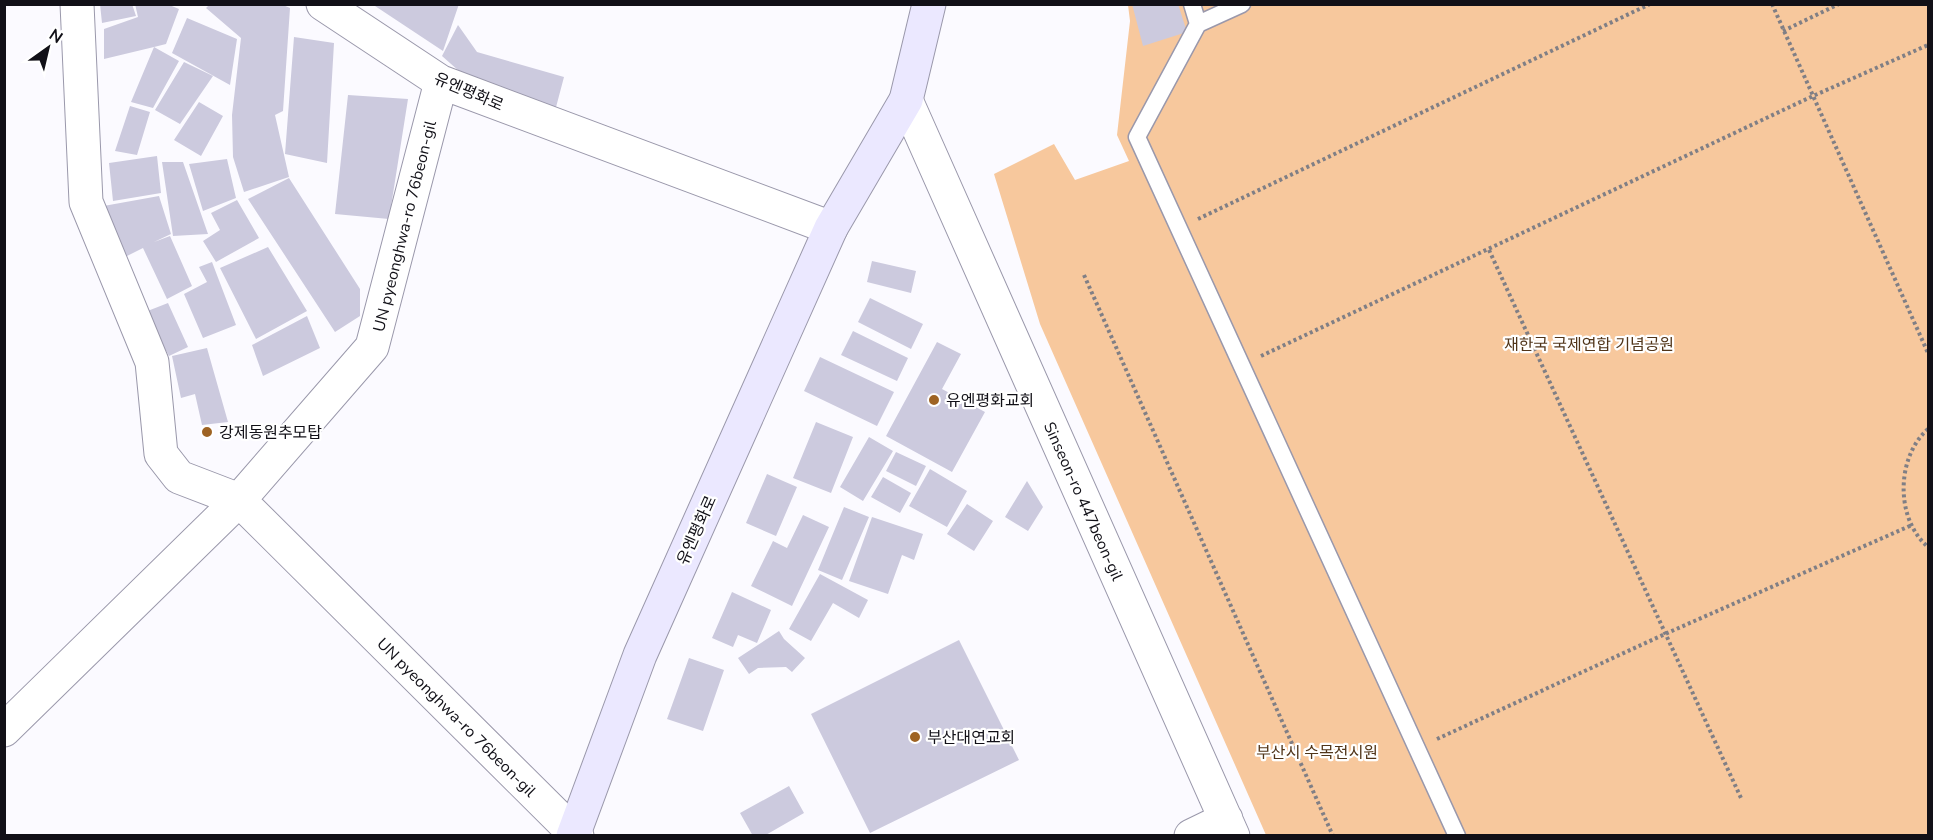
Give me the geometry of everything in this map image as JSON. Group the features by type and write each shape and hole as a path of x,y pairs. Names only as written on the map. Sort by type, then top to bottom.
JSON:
{"main road":[{"name":"유엔평화로","path":"574,834 640,654 831,228 906,100 929,4"}],"street":[{"name":"UN pyeonghwa-ro 76beon-gil","path":"77,4 86,202 153,362 161,454 179,477 239,500 574,834"},
{"name":"유엔평화로","path":"323,4 441,82 831,228"},
{"name":"UN pyeonghwa-ro 76beon-gil","path":"239,500 372,347 441,82"},
{"name":"Sinseon-ro 447beon-gil","path":"906,100 1229,827"},
{"path":"4,730 239,500"},
{"path":"1191,836 1229,827"}],"lane":[{"path":"1192,4 1198,24"},
{"path":"1242,4 1198,24 1137,137 1457,836"}],"path":[{"path":"1179,228 1650,4"},
{"path":"1772,4 1929,353"},
{"path":"1784,31 1839,4"},
{"path":"1242,365 1813,96 1929,45"},
{"path":"1489,250 1741,798"},
{"path":"1084,275 1333,836"},
{"path":"1929,429 1921,435 1907,461 1903,490 1912,525 1929,547"},
{"path":"1416,748 1665,634 1912,525"}],"green space":[{"name":"재한국 국제연합 기념공원","path":"1128,5 1928,5 1928,835 1266,835 1040,324 994,174 1054,144 1075,180 1129,161 1117,135 1130,21"}],"building":[{"path":"100,4 132,4 136,16 102,23"},
{"path":"135,4 167,4 179,9 166,44 104,59 104,29 138,17"},
{"path":"372,4 459,4 443,51"},
{"path":"1132,4 1178,4 1187,32 1143,46"},
{"path":"209,5 283,5 290,8 283,111 275,115 289,177 244,192 233,157 232,115 241,38 206,8"},
{"path":"187,18 237,39 230,85 172,53"},
{"path":"458,25 477,52 564,77 555,111 468,79 442,56"},
{"path":"294,37 334,43 327,163 285,154"},
{"path":"154,47 179,61 153,108 131,102"},
{"path":"184,62 213,76 180,124 155,110"},
{"path":"348,95 408,99 389,219 335,214"},
{"path":"199,102 223,116 201,156 174,140"},
{"path":"130,106 150,112 137,155 115,151"},
{"path":"157,156 161,193 113,201 109,163"},
{"path":"227,159 236,198 203,211 189,164"},
{"path":"162,162 183,162 208,234 173,236"},
{"path":"289,178 360,289 360,316 335,332 248,199"},
{"path":"159,196 171,234 154,242 170,236 192,286 167,299 143,248 119,260 98,207"},
{"path":"237,200 259,238 216,262 203,241 220,230 211,213"},
{"path":"268,247 307,311 256,339 220,268"},
{"path":"872,261 916,271 911,293 867,282"},
{"path":"212,262 236,325 203,338 184,294 207,282 199,267"},
{"path":"870,298 923,324 911,349 858,322"},
{"path":"168,303 188,347 169,356 145,312"},
{"path":"307,316 320,348 263,376 252,345"},
{"path":"853,331 908,358 897,381 841,355"},
{"name":"유엔평화교회","path":"937,342 961,354 942,389 985,412 952,472 886,436"},
{"path":"207,348 228,422 202,425 195,394 181,398 172,356"},
{"path":"820,357 894,392 877,426 804,391"},
{"path":"816,422 853,437 831,493 793,478"},
{"path":"869,437 893,451 863,501 840,487"},
{"path":"896,452 926,466 916,486 886,471"},
{"path":"930,469 967,491 947,527 909,506"},
{"path":"767,474 797,487 776,536 746,523"},
{"path":"883,477 911,493 900,513 871,497"},
{"path":"1027,481 1043,507 1028,531 1005,517"},
{"path":"967,504 993,521 974,551 947,534"},
{"path":"844,507 869,517 842,580 818,570"},
{"path":"803,515 829,527 792,606 751,586 773,541 787,548"},
{"path":"872,517 923,534 914,560 902,555 888,594 849,581"},
{"path":"820,574 868,600 859,618 833,603 811,641 789,629"},
{"path":"732,592 771,610 757,643 738,635 733,647 712,638"},
{"path":"779,631 784,639 805,658 792,672 786,667 758,668 749,674 738,658"},
{"name":"부산대연교회","path":"959,640 1019,760 870,833 811,714"},
{"path":"689,658 724,670 703,731 667,719"},
{"path":"789,786 804,813 764,836 753,836 740,813"}],"place":[{"name":"유엔평화교회","path":"934,400"},
{"name":"강제동원추모탑","path":"207,432"},
{"name":"부산대연교회","path":"915,737"}],"park label":[{"name":"부산시 수목전시원","path":"1317,752"}]}
